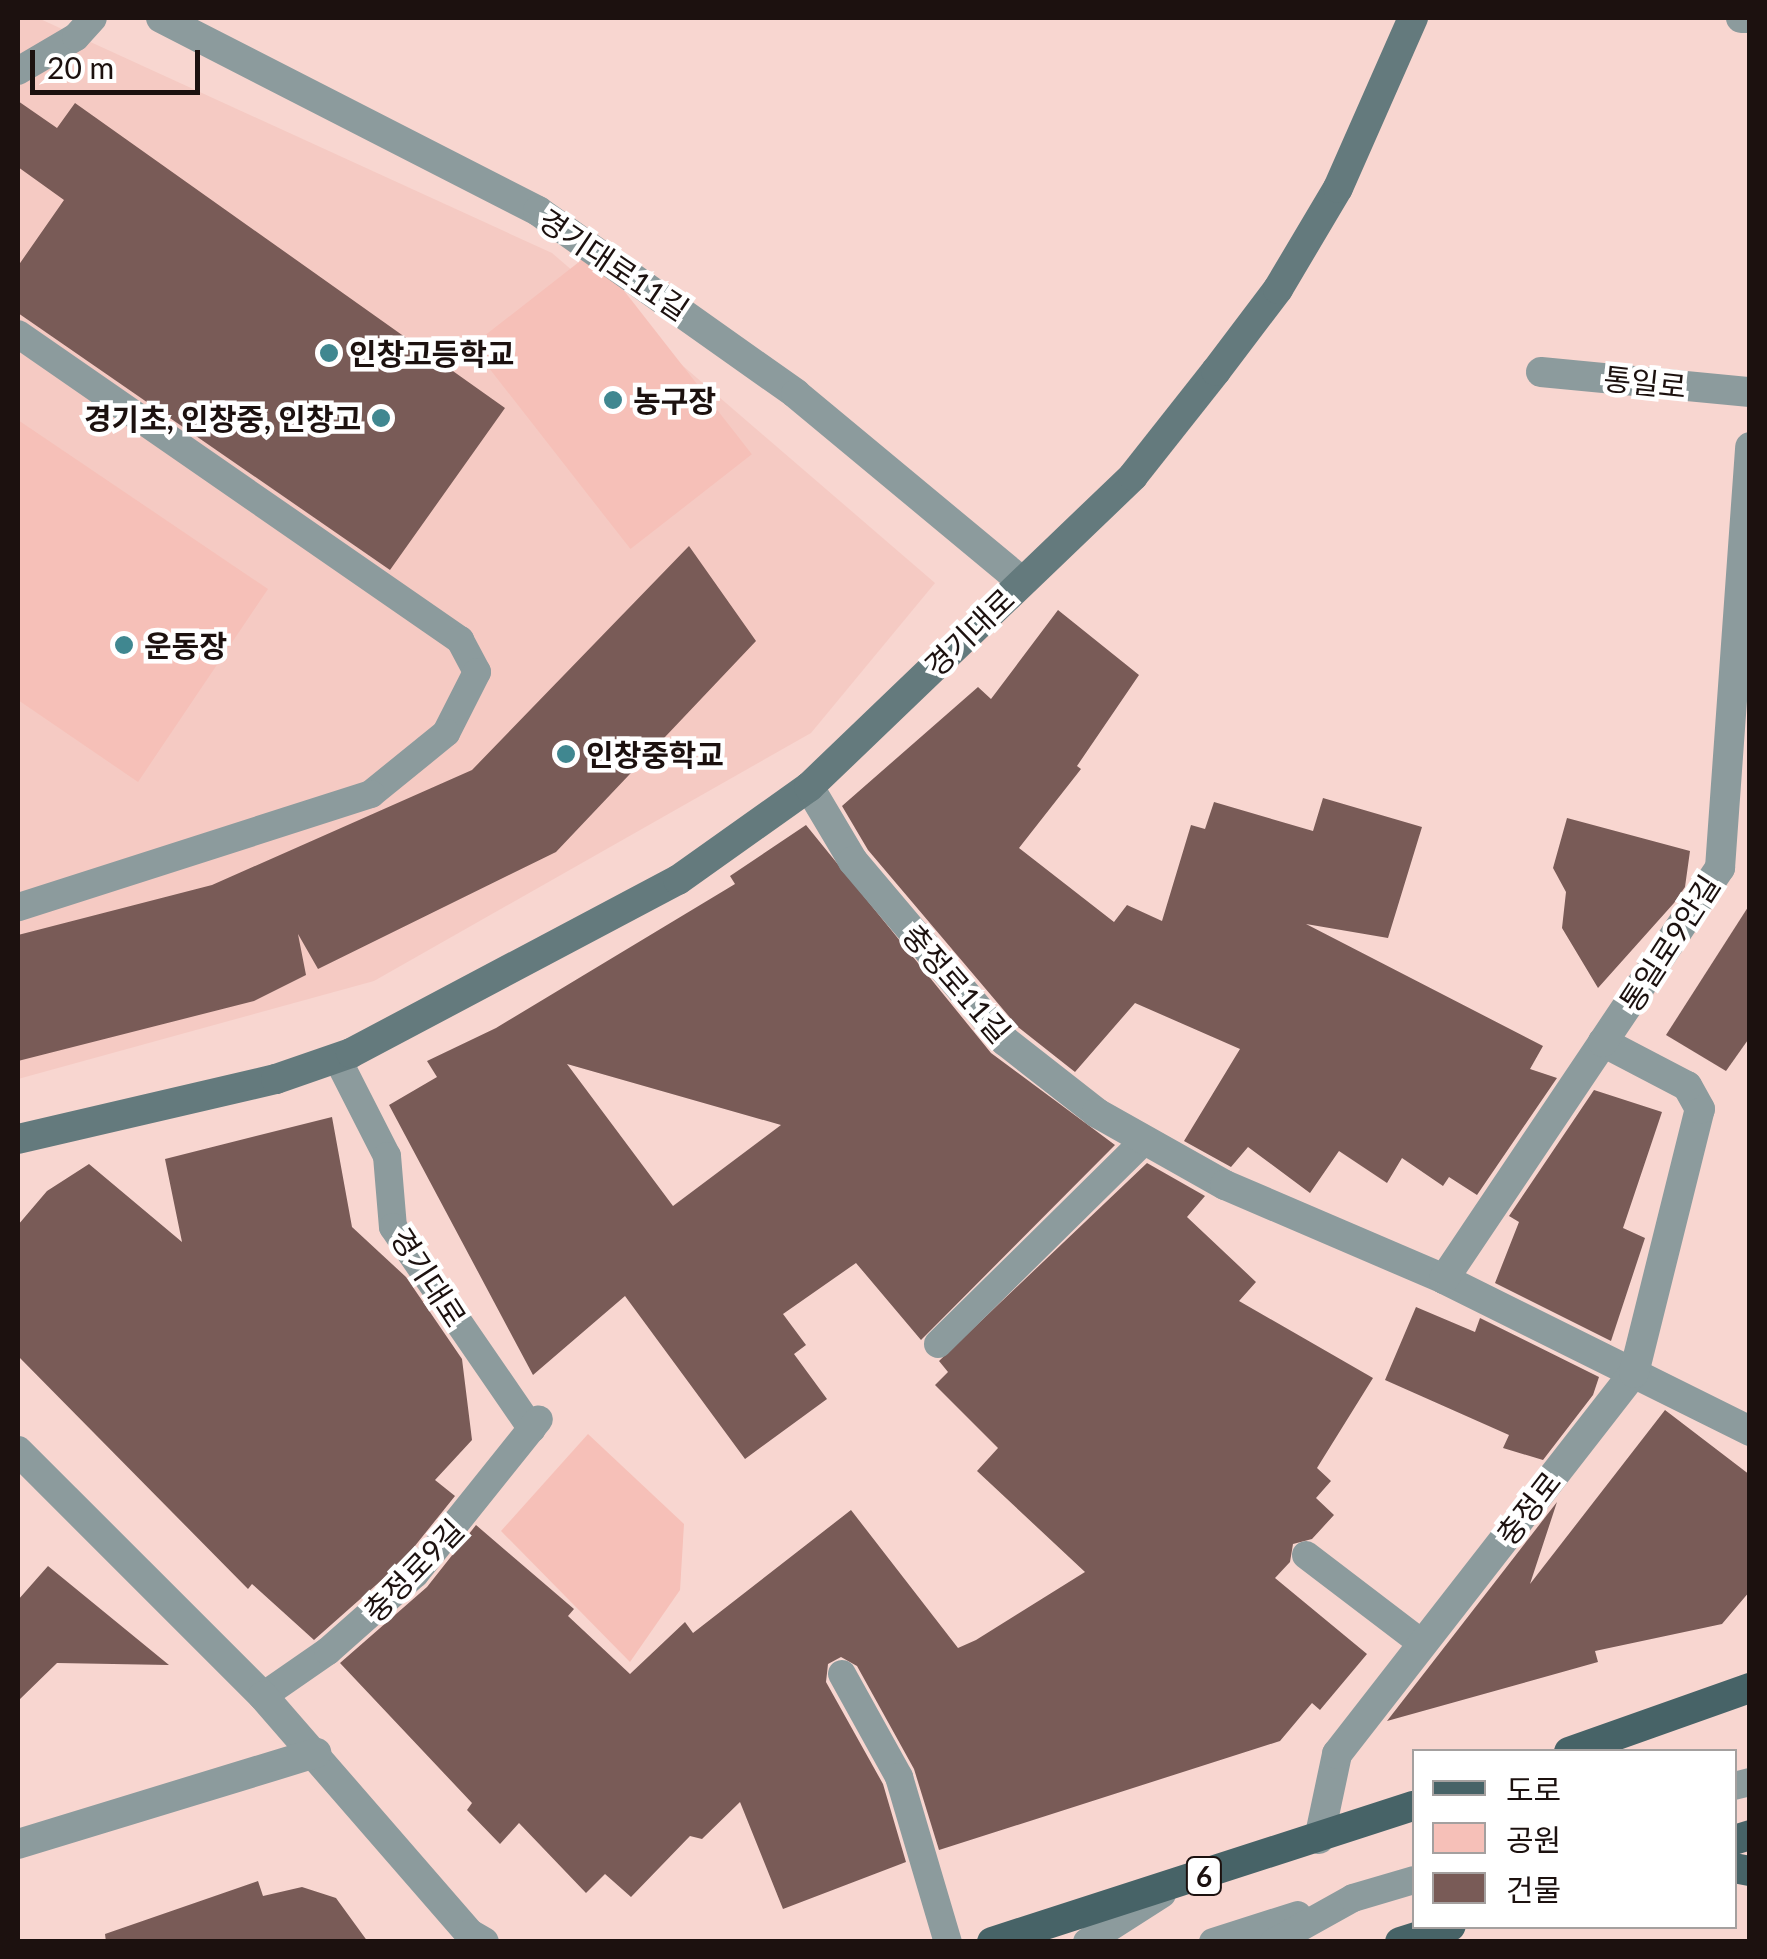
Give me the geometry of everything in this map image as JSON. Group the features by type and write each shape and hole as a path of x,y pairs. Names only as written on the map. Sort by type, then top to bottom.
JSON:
{"main road":[{"name":"경기대로","path":"18,1140 276,1079 338,1058 678,880 810,787 1133,476 1278,289 1338,188 1413,18"},
{"path":"1577,1749 1750,1688"},
{"name":"6","path":"992,1942 1412,1807"},
{"path":"1400,1942 1441,1929"}],"street":[{"name":"경기대로11길","path":"162,18 538,211 796,394 1021,582"},
{"path":"1741,18 1750,18"},
{"name":"통일로","path":"1541,372 1750,392"},
{"name":"통일로9안길","path":"1634,1373 1700,1108 1687,1086 1603,1042 1735,869 1750,447"},
{"name":"충정로11길","path":"810,787 853,861 1005,1041 1144,1141 1226,1185 1444,1279 1750,1431"},
{"path":"1444,1279 1603,1042"},
{"name":"충정로","path":"1318,1840 1337,1754 1634,1373"},
{"path":"18,1451 263,1696 474,1939"},
{"path":"18,1844 316,1754"}],"lane":[{"path":"18,72 76,38 92,18"},
{"path":"18,334 460,640 477,672 446,732 371,794 18,907"},
{"name":"경기대로","path":"338,1058 387,1156 393,1227 536,1424"},
{"path":"938,1344 1144,1141"},
{"name":"충정로9길","path":"263,1696 328,1652 415,1574 536,1424"},
{"path":"1306,1555 1422,1644"},
{"path":"842,1674 899,1778 948,1942"},
{"path":"1213,1942 1412,1881"},
{"path":"1088,1942 1176,1885"},
{"path":"1274,1942 1354,1898"}],"shaded area":[{"name":"경기초, 인창중, 인창고","path":"18,18 38,18 552,253 935,583 811,733 374,981 18,1079"}],"green space":[{"name":"농구장","path":"593,251 752,454 630,549 472,346"},
{"name":"운동장","path":"18,420 268,589 138,782 18,700"},
{"path":"588,1434 684,1524 680,1590 630,1662 501,1531"}],"building":[{"path":"18,101 57,128 75,103 505,408 390,570 18,313 18,266 64,200 18,167"},
{"path":"689,546 756,641 556,852 318,969 298,934 306,975 254,1001 18,1061 18,935 212,885 472,770"},
{"path":"1058,610 1139,675 1077,766 1081,769 1019,848 1114,922 1127,905 1162,921 1191,825 1205,829 1214,802 1313,831 1323,798 1422,827 1388,938 1306,924 1543,1046 1530,1069 1557,1078 1477,1195 1449,1177 1443,1186 1402,1158 1387,1183 1339,1151 1310,1193 1248,1147 1231,1167 1184,1141 1240,1049 1135,1003 1075,1072 1018,1027 868,850 842,806 978,687 991,699"},
{"path":"1567,818 1690,851 1685,887 1598,988 1562,928 1566,892 1553,868"},
{"path":"806,825 991,1053 1115,1145 921,1340 856,1263 783,1314 806,1345 794,1354 827,1399 745,1459 625,1296 533,1375 389,1105 437,1077 427,1061 496,1028 735,884 730,876","holes":["567,1064 781,1125 673,1206"]},
{"path":"1750,904 1750,1037 1726,1071 1666,1035"},
{"path":"1594,1090 1662,1112 1623,1228 1645,1238 1611,1341 1495,1283 1519,1222 1509,1216"},
{"path":"332,1117 352,1227 406,1277 462,1359 472,1440 435,1480 455,1496 402,1562 314,1640 252,1584 248,1589 18,1356 18,1225 47,1191 89,1164 182,1242 165,1159"},
{"path":"1147,1163 1205,1196 1187,1217 1256,1282 1239,1301 1373,1378 1317,1468 1331,1481 1316,1498 1334,1515 1312,1539 1293,1544 1290,1562 1275,1578 1367,1654 1320,1710 1312,1703 1280,1741 939,1850 914,1769 857,1666 841,1657 828,1664 826,1682 883,1784 906,1862 783,1909 740,1802 702,1839 690,1836 631,1897 605,1874 586,1893 519,1823 500,1844 467,1810 472,1803 340,1663 427,1587 476,1525 574,1609 568,1616 630,1674 685,1622 693,1633 851,1510 958,1648 976,1640 1085,1572 977,1471 998,1448 935,1385 948,1372 939,1361"},
{"path":"1416,1307 1475,1332 1480,1318 1599,1377 1593,1395 1543,1460 1503,1448 1509,1435 1385,1380"},
{"path":"1665,1410 1750,1475 1750,1591 1722,1624 1595,1651 1598,1662 1387,1721 1557,1502 1530,1584"},
{"path":"48,1566 169,1665 57,1663 18,1701 18,1600"},
{"path":"258,1881 263,1896 302,1887 336,1898 368,1942 106,1942 105,1934"}],"place":[{"name":"인창고등학교","path":"329,353"},
{"name":"농구장","path":"613,400"},
{"name":"경기초, 인창중, 인창고","path":"381,418"},
{"name":"운동장","path":"124,645"},
{"name":"인창중학교","path":"566,754"}]}
